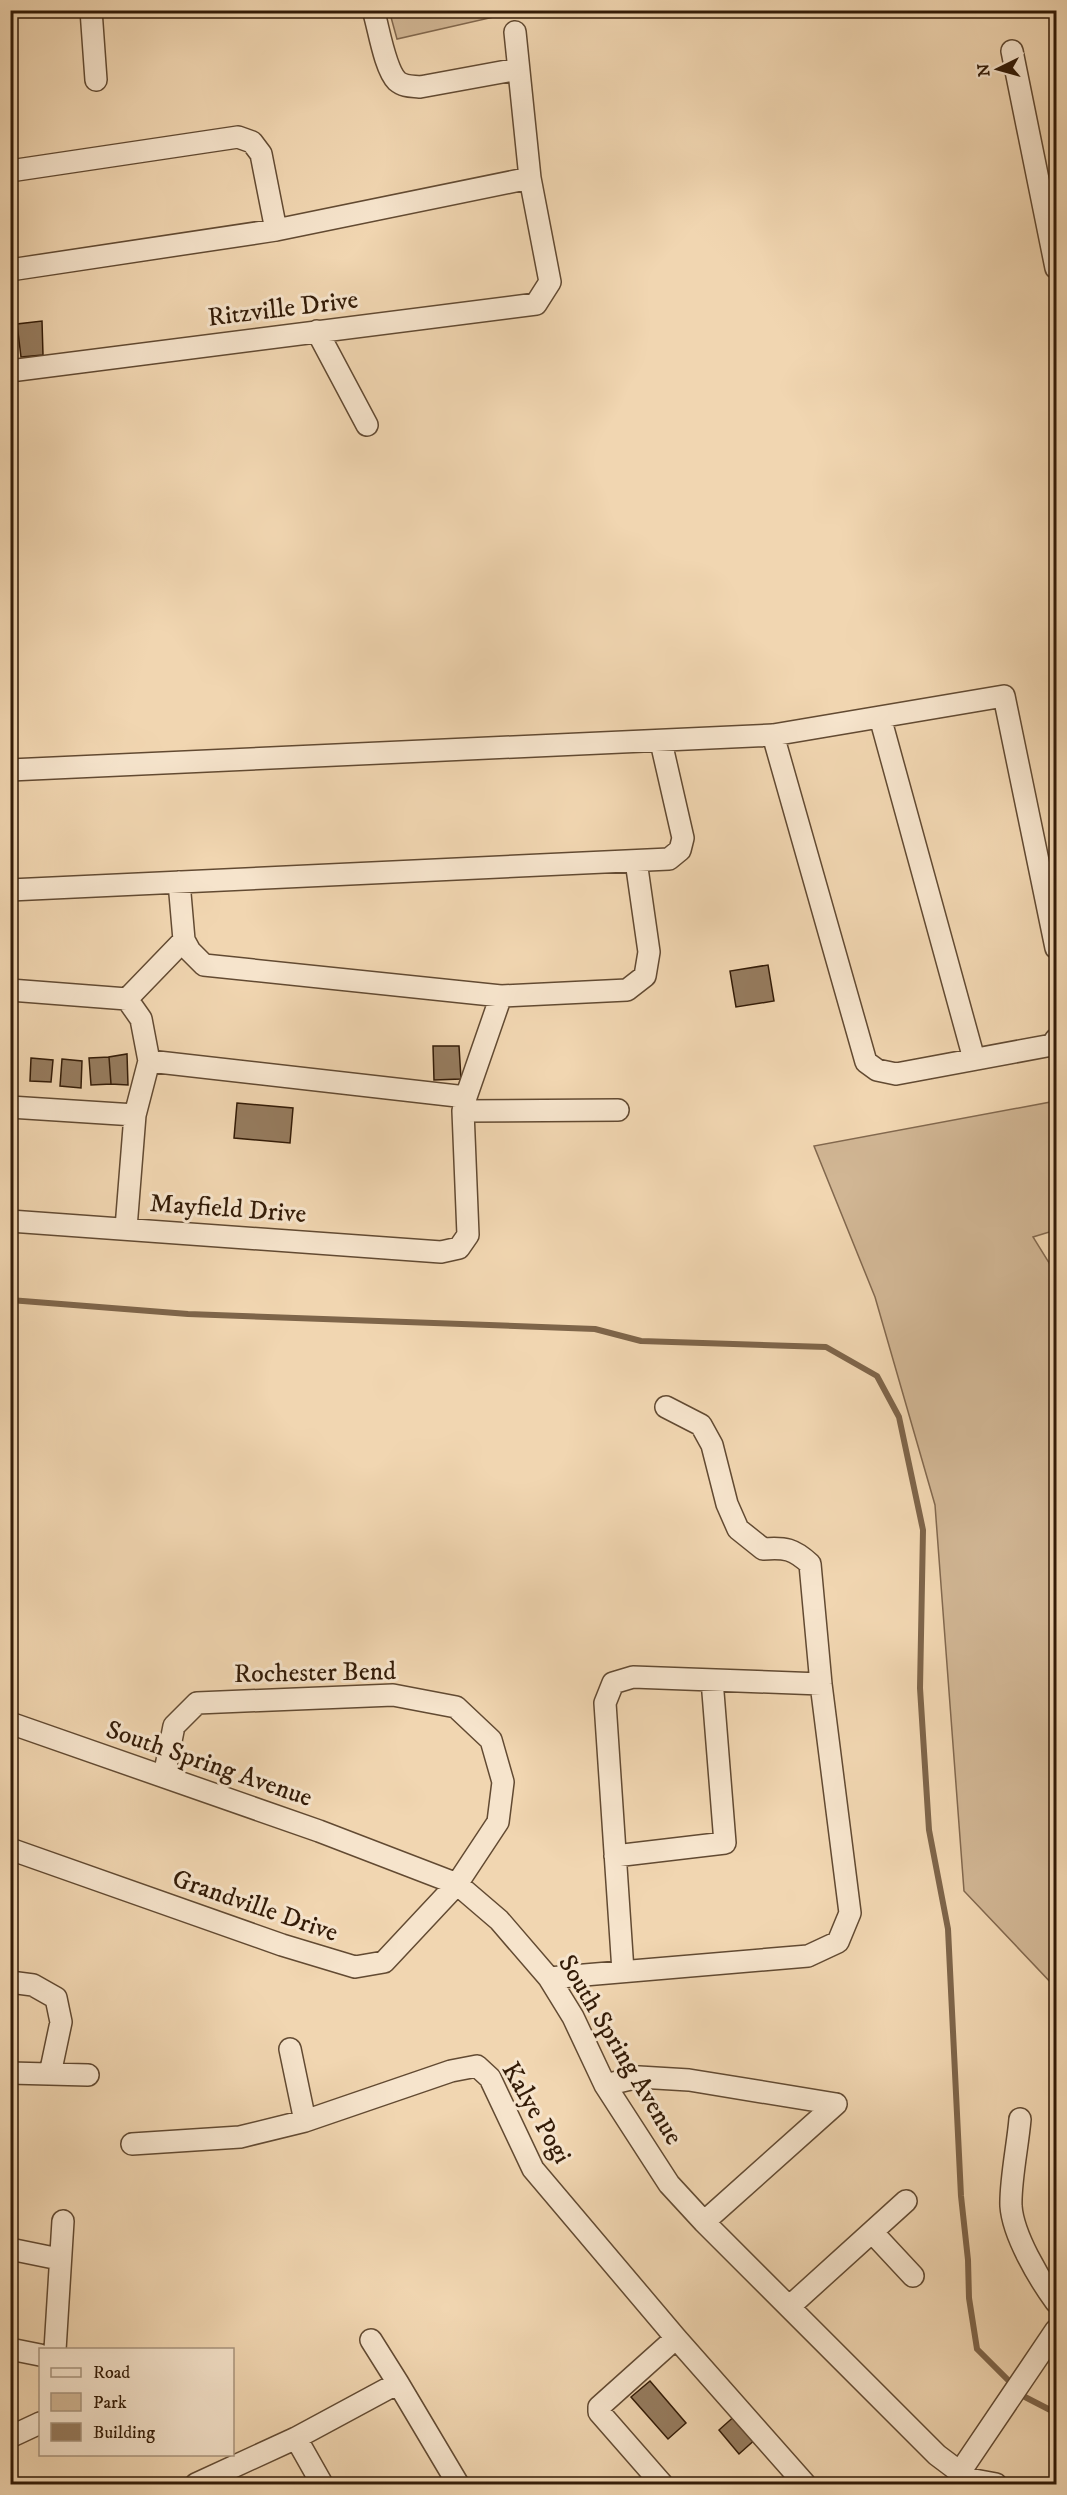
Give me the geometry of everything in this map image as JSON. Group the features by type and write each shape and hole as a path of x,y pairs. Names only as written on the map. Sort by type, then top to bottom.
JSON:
{"street":[{"path":"91,10 96,80"},
{"path":"378,11 387,62 396,80 408,86 420,87 518,69"},
{"path":"10,270 276,230 530,178 515,32"},
{"path":"1012,51 1056,268"},
{"path":"10,171 238,137 252,142 261,154 276,230"},
{"name":"Ritzville Drive","path":"10,370 536,304 550,282 530,178"},
{"path":"317,331 367,425"},
{"path":"10,770 661,742 773,735 1004,696 1056,948"},
{"path":"880,717 974,1059"},
{"path":"773,735 866,1062 877,1070 896,1074 1052,1045 1056,1039"},
{"path":"10,890 669,859 680,850 683,838 661,742"},
{"path":"179,882 184,940 204,965 501,996 627,990 645,975 649,952 636,861"},
{"path":"127,999 184,940"},
{"path":"10,990 127,999"},
{"path":"464,1104 501,996"},
{"path":"126,1228 135,1115 149,1061 141,1019 127,999"},
{"path":"149,1061 464,1104 618,1110"},
{"name":"Mayfield Drive","path":"10,1221 441,1252 459,1248 468,1235 464,1104"},
{"path":"10,1107 135,1115"},
{"path":"549,1978 808,1956 838,1942 850,1913 821,1684 810,1564 798,1552 780,1548 763,1549 738,1529 727,1504 712,1445 701,1425 666,1407"},
{"path":"623,1971 605,1703 613,1683 633,1677 821,1684"},
{"path":"615,1856 725,1843 712,1680"},
{"name":"Rochester Bend","path":"164,1776 174,1726 197,1703 393,1695 456,1707 491,1740 503,1782 498,1822 457,1884"},
{"name":"South Spring Avenue","path":"10,1723 319,1831 457,1884 500,1920 549,1978 573,2017 604,2085 669,2184 704,2222 937,2455 967,2478 996,2484"},
{"name":"Grandville Drive","path":"10,1849 282,1945 355,1967 384,1962 457,1884"},
{"path":"10,1982 33,1985 56,1998 61,2022 50,2074"},
{"path":"290,2049 304,2121"},
{"name":"Kalye Pogi","path":"132,2144 240,2137 304,2121 451,2071 477,2066 490,2078 532,2169 676,2338 805,2484"},
{"path":"10,2073 88,2075"},
{"path":"604,2085 639,2077 688,2080 836,2104 704,2222"},
{"path":"1020,2119 1011,2207 1023,2246 1045,2287 1056,2302"},
{"path":"789,2307 906,2201"},
{"path":"55,2348 63,2221"},
{"path":"872,2232 913,2276"},
{"path":"10,2249 59,2259"},
{"path":"967,2478 1008,2401 1056,2330"},
{"path":"662,2484 599,2412 599,2407 676,2338"},
{"path":"371,2340 458,2484"},
{"path":"10,2349 39,2355"},
{"path":"196,2484 296,2438 398,2383"},
{"path":"10,2437 39,2423"},
{"path":"296,2438 322,2484"}],"green space":[{"path":"389,10 520,10 520,11 397,39"},
{"path":"1056,1101 1056,1230 1033,1237 1056,1274 1056,1988 964,1891 935,1505 875,1297 814,1146"}],"building":[{"path":"42,321 43,355 21,357 17,324"},
{"path":"13,322 17,357 10,358 10,323"},
{"path":"768,965 774,1001 736,1007 730,971"},
{"path":"433,1046 459,1046 461,1079 434,1080"},
{"path":"127,1054 128,1085 111,1084 109,1057"},
{"path":"109,1057 111,1084 91,1085 89,1058"},
{"path":"31,1058 53,1060 51,1082 30,1081"},
{"path":"62,1059 82,1061 81,1088 60,1086"},
{"path":"237,1103 293,1108 290,1143 234,1138"},
{"path":"650,2381 686,2423 668,2439 631,2397"},
{"path":"738,2413 758,2437 739,2454 719,2430"}],"waterway":[{"path":"10,1300 188,1314 595,1329 641,1341 826,1347 877,1376 899,1417 923,1530 920,1688 929,1830 948,1929 961,2196 968,2260 969,2298 977,2349 1025,2397 1056,2413"}]}
